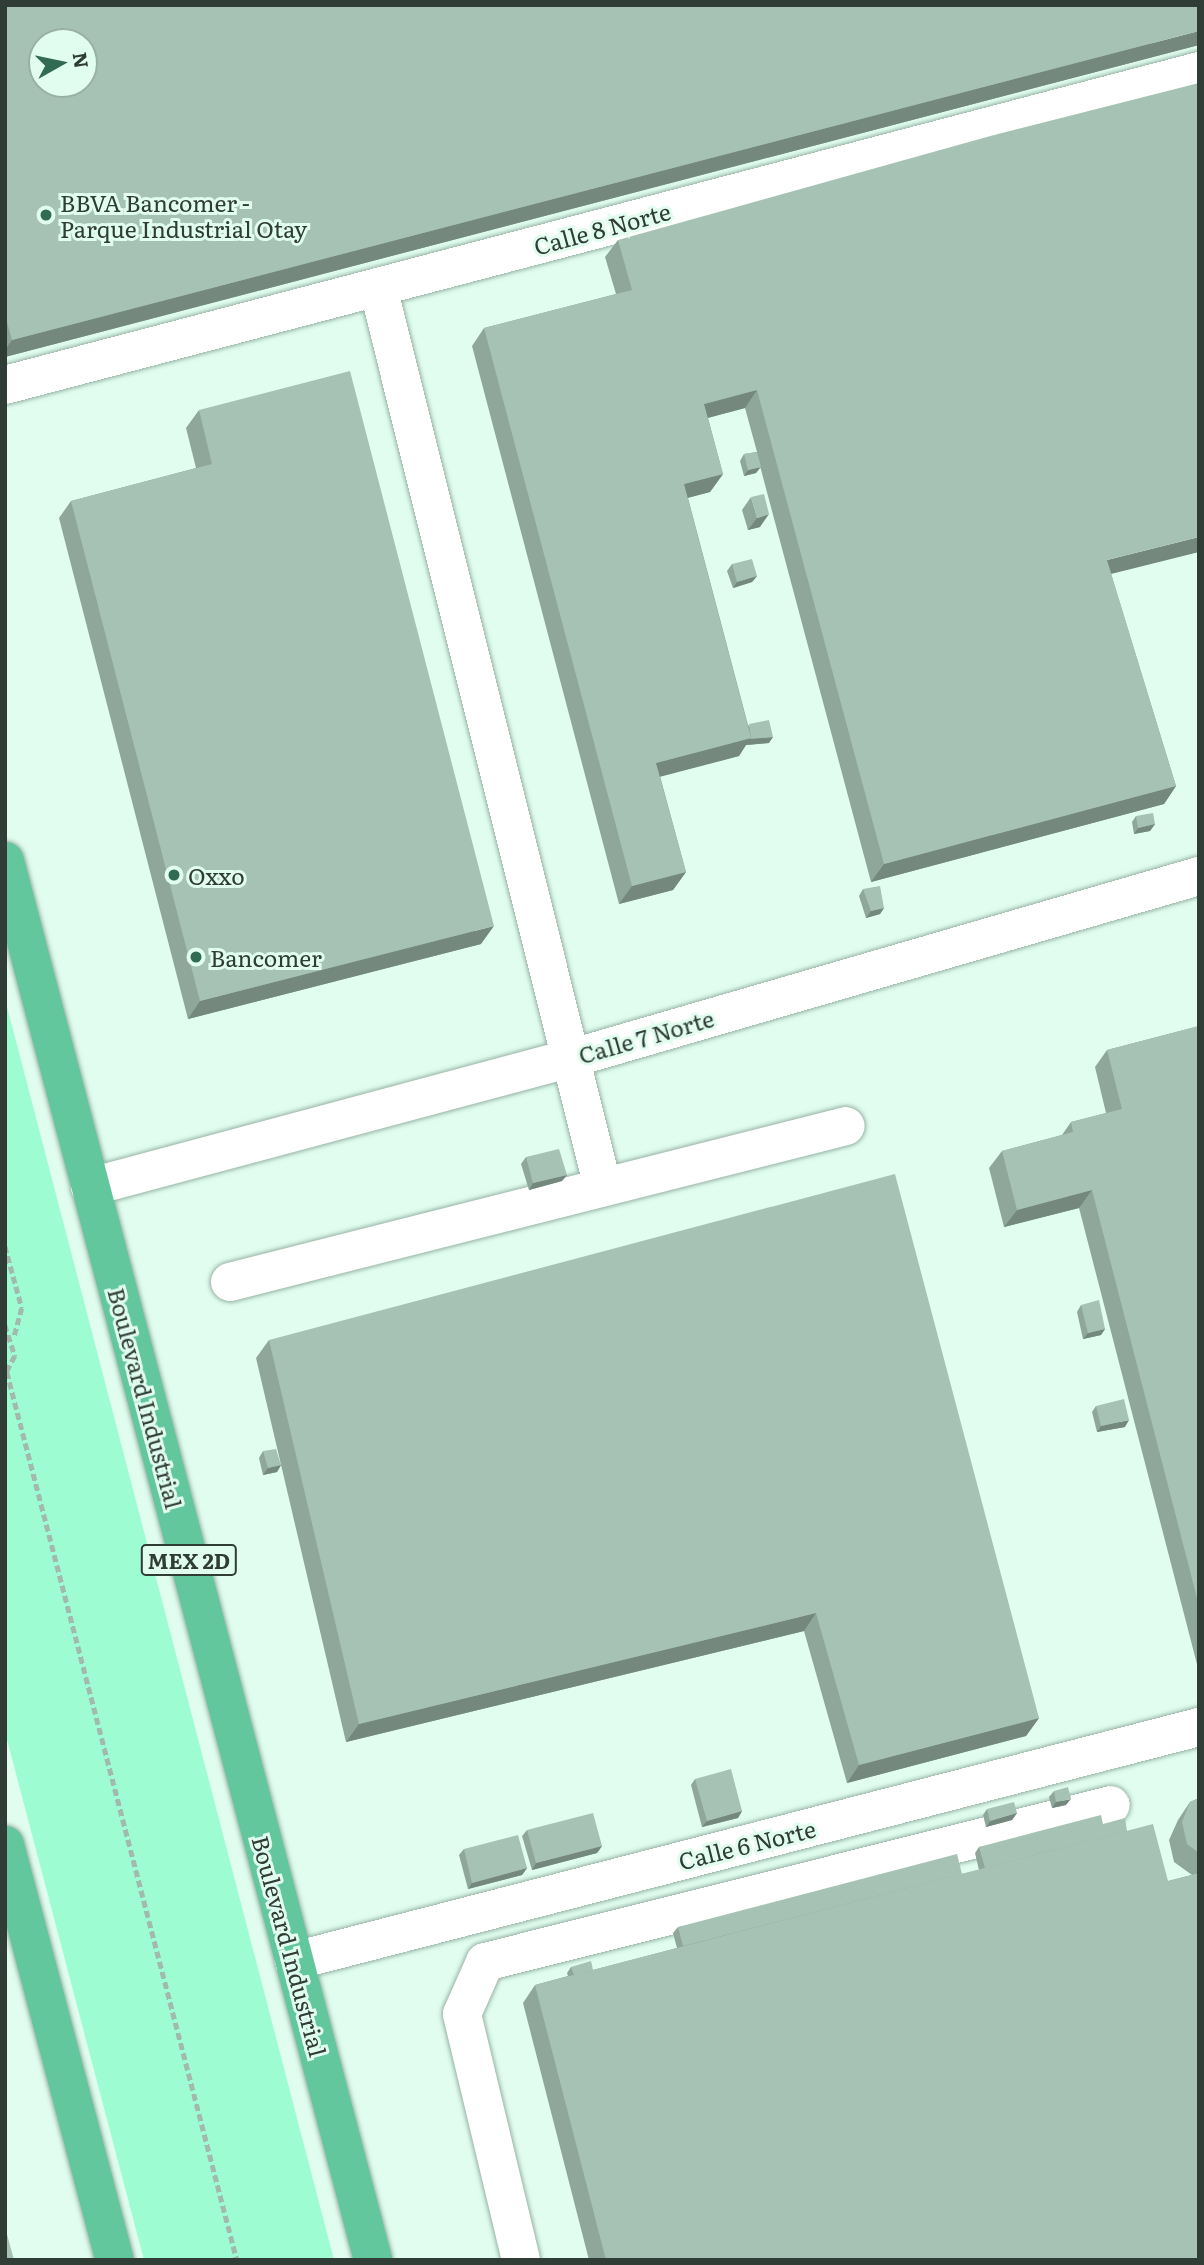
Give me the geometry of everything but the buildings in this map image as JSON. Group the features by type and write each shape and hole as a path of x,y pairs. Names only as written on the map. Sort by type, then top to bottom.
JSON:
{"highway":[{"name":"Boulevard Industrial","path":"5,861 373,2260"},
{"path":"5,1845 115,2260"}],"lane":[{"name":"Calle 8 Norte","path":"5,385 1199,71"},
{"path":"378,287 602,1184"},
{"name":"Calle 7 Norte","path":"90,1187 569,1059 1199,876"},
{"path":"230,1282 602,1184 846,1126"},
{"name":"Calle 6 Norte","path":"294,1961 1199,1727"},
{"path":"522,2260 462,2014 485,1962 1111,1805"}],"path":[{"path":"5,1246 22,1308 14,1338 15,1356 6,1372 237,2260"},
{"path":"5,1325 14,1338"}],"green space":[{"path":"5,999 334,2260 144,2260 5,1732"}],"place":[{"name":"BBVA Bancomer - Parque Industrial Otay","path":"46,215"},
{"name":"Oxxo","path":"174,875"},
{"name":"Bancomer","path":"196,957"}]}
